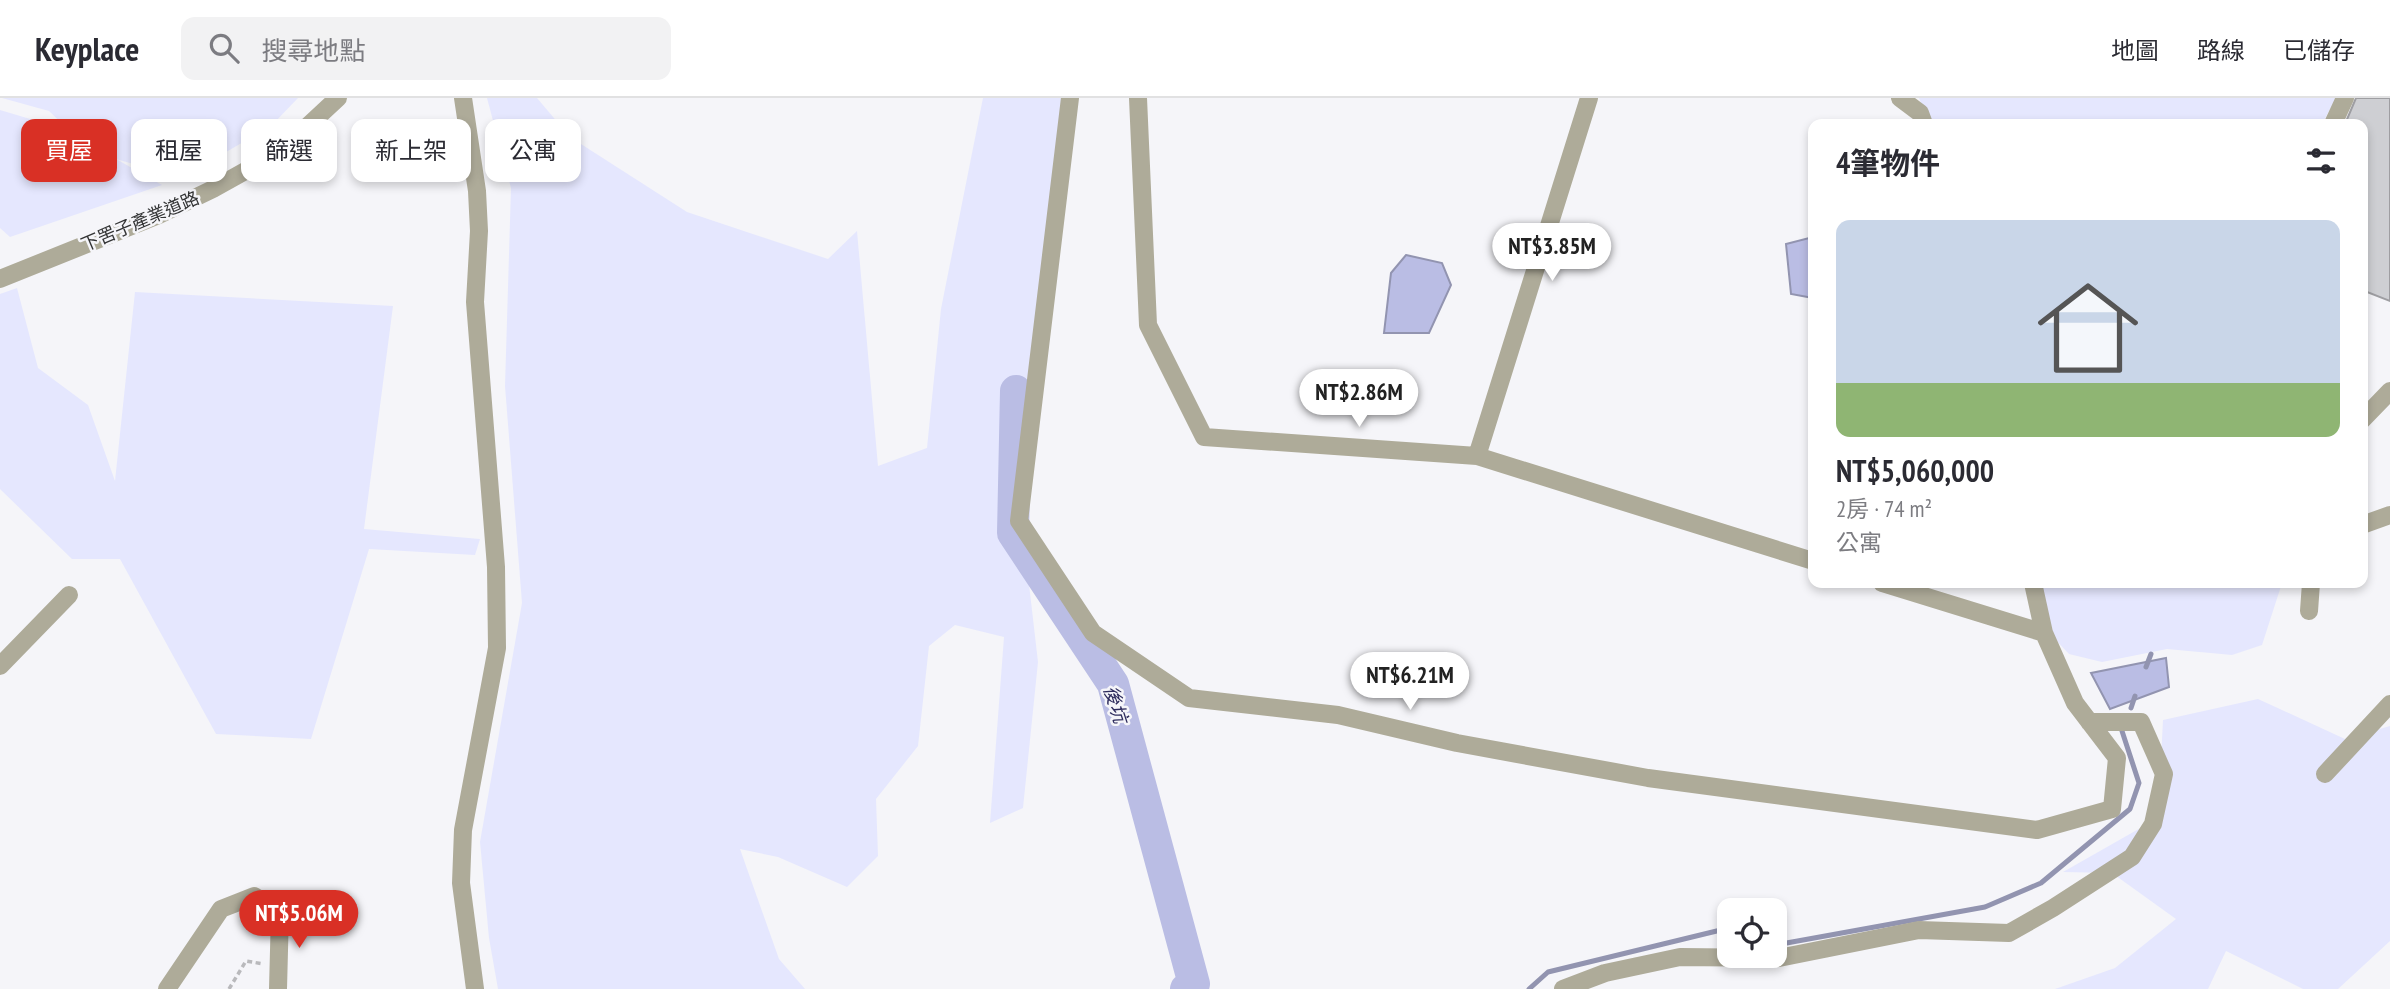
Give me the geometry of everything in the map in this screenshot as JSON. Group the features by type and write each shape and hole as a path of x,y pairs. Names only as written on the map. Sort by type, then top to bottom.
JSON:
{"street":[{"name":"下罟子產業道路","path":"0,279 159,215 213,189 281,151 338,98"},
{"path":"463,98 477,191 479,231 475,302 496,567 497,648 463,830 461,883 475,989"},
{"path":"1070,98 1019,521 1093,633 1189,698 1338,715 1457,743 1648,778 2037,830 2112,809 2117,758 2075,703 2044,633 2034,588"},
{"path":"1138,98 1148,325 1204,437 1478,457 1808,559"},
{"path":"1478,457 1589,98"},
{"path":"1900,98 1920,113 1922,119"},
{"path":"2335,119 2345,98"},
{"path":"2368,414 2390,391"},
{"path":"2368,523 2390,515"},
{"path":"1898,588 2044,633"},
{"path":"2309,611 2311,588"},
{"path":"0,666 69,595"},
{"path":"2325,774 2390,704"},
{"path":"1563,989 1605,973 1680,957 1779,958 1919,930 2009,933 2132,857 2153,824 2164,774 2141,722 2089,722"},
{"path":"167,989 221,909 254,896 280,912 278,989"}],"path":[{"path":"229,989 246,961 280,966"}],"shaded area":[{"path":"2,98 298,98 278,119 241,119 241,143 227,152 227,119 131,119 131,163 117,159 117,119 57,119 49,111"},
{"path":"487,98 537,98 555,119 493,119"},
{"path":"983,98 1077,98 1016,472 1038,662 1023,808 990,823 1004,637 955,625 929,646 918,746 876,799 878,856 847,887 778,857 740,849 779,959 805,989 498,989 489,938 480,842 522,603 505,386 509,182 581,182 581,144 687,212 828,259 857,231 878,466 927,448 941,309"},
{"path":"1919,98 2336,98 2325,119 1928,119"},
{"path":"0,110 30,119 21,119 21,182 117,182 117,160 131,167 131,182 157,182 162,185 10,237 0,228"},
{"path":"17,288 38,368 88,405 115,481 135,292 393,306 364,529 480,539 475,555 369,549 311,739 216,734 120,559 72,559 0,489 0,294"},
{"path":"2031,588 2280,588 2262,645 2232,655 2167,649 2102,662 2069,654 2050,634"},
{"path":"2258,699 2345,739 2390,726 2390,941 2338,989 2303,989 2226,951 2208,989 2055,989 2115,968 2176,919 2112,873 2063,872 2158,818 2163,720"}],"water":[{"path":"1808,238 1808,297 1791,294 1786,244"},
{"path":"1406,255 1442,263 1451,285 1429,333 1384,333 1391,273"},
{"path":"2166,658 2169,687 2110,709 2091,673"}],"building":[{"path":"2356,98 2390,98 2390,301 2368,292 2368,119 2347,119"}],"waterway":[{"name":"後坑","path":"1016,391 1013,533 1113,684 1194,984 1186,989"},
{"path":"2146,667 2151,654"},
{"path":"2131,708 2135,696"},
{"path":"1787,943 1985,907 2041,883 2130,809 2139,783 2122,731"},
{"path":"1529,989 1548,972 1717,931"}]}
